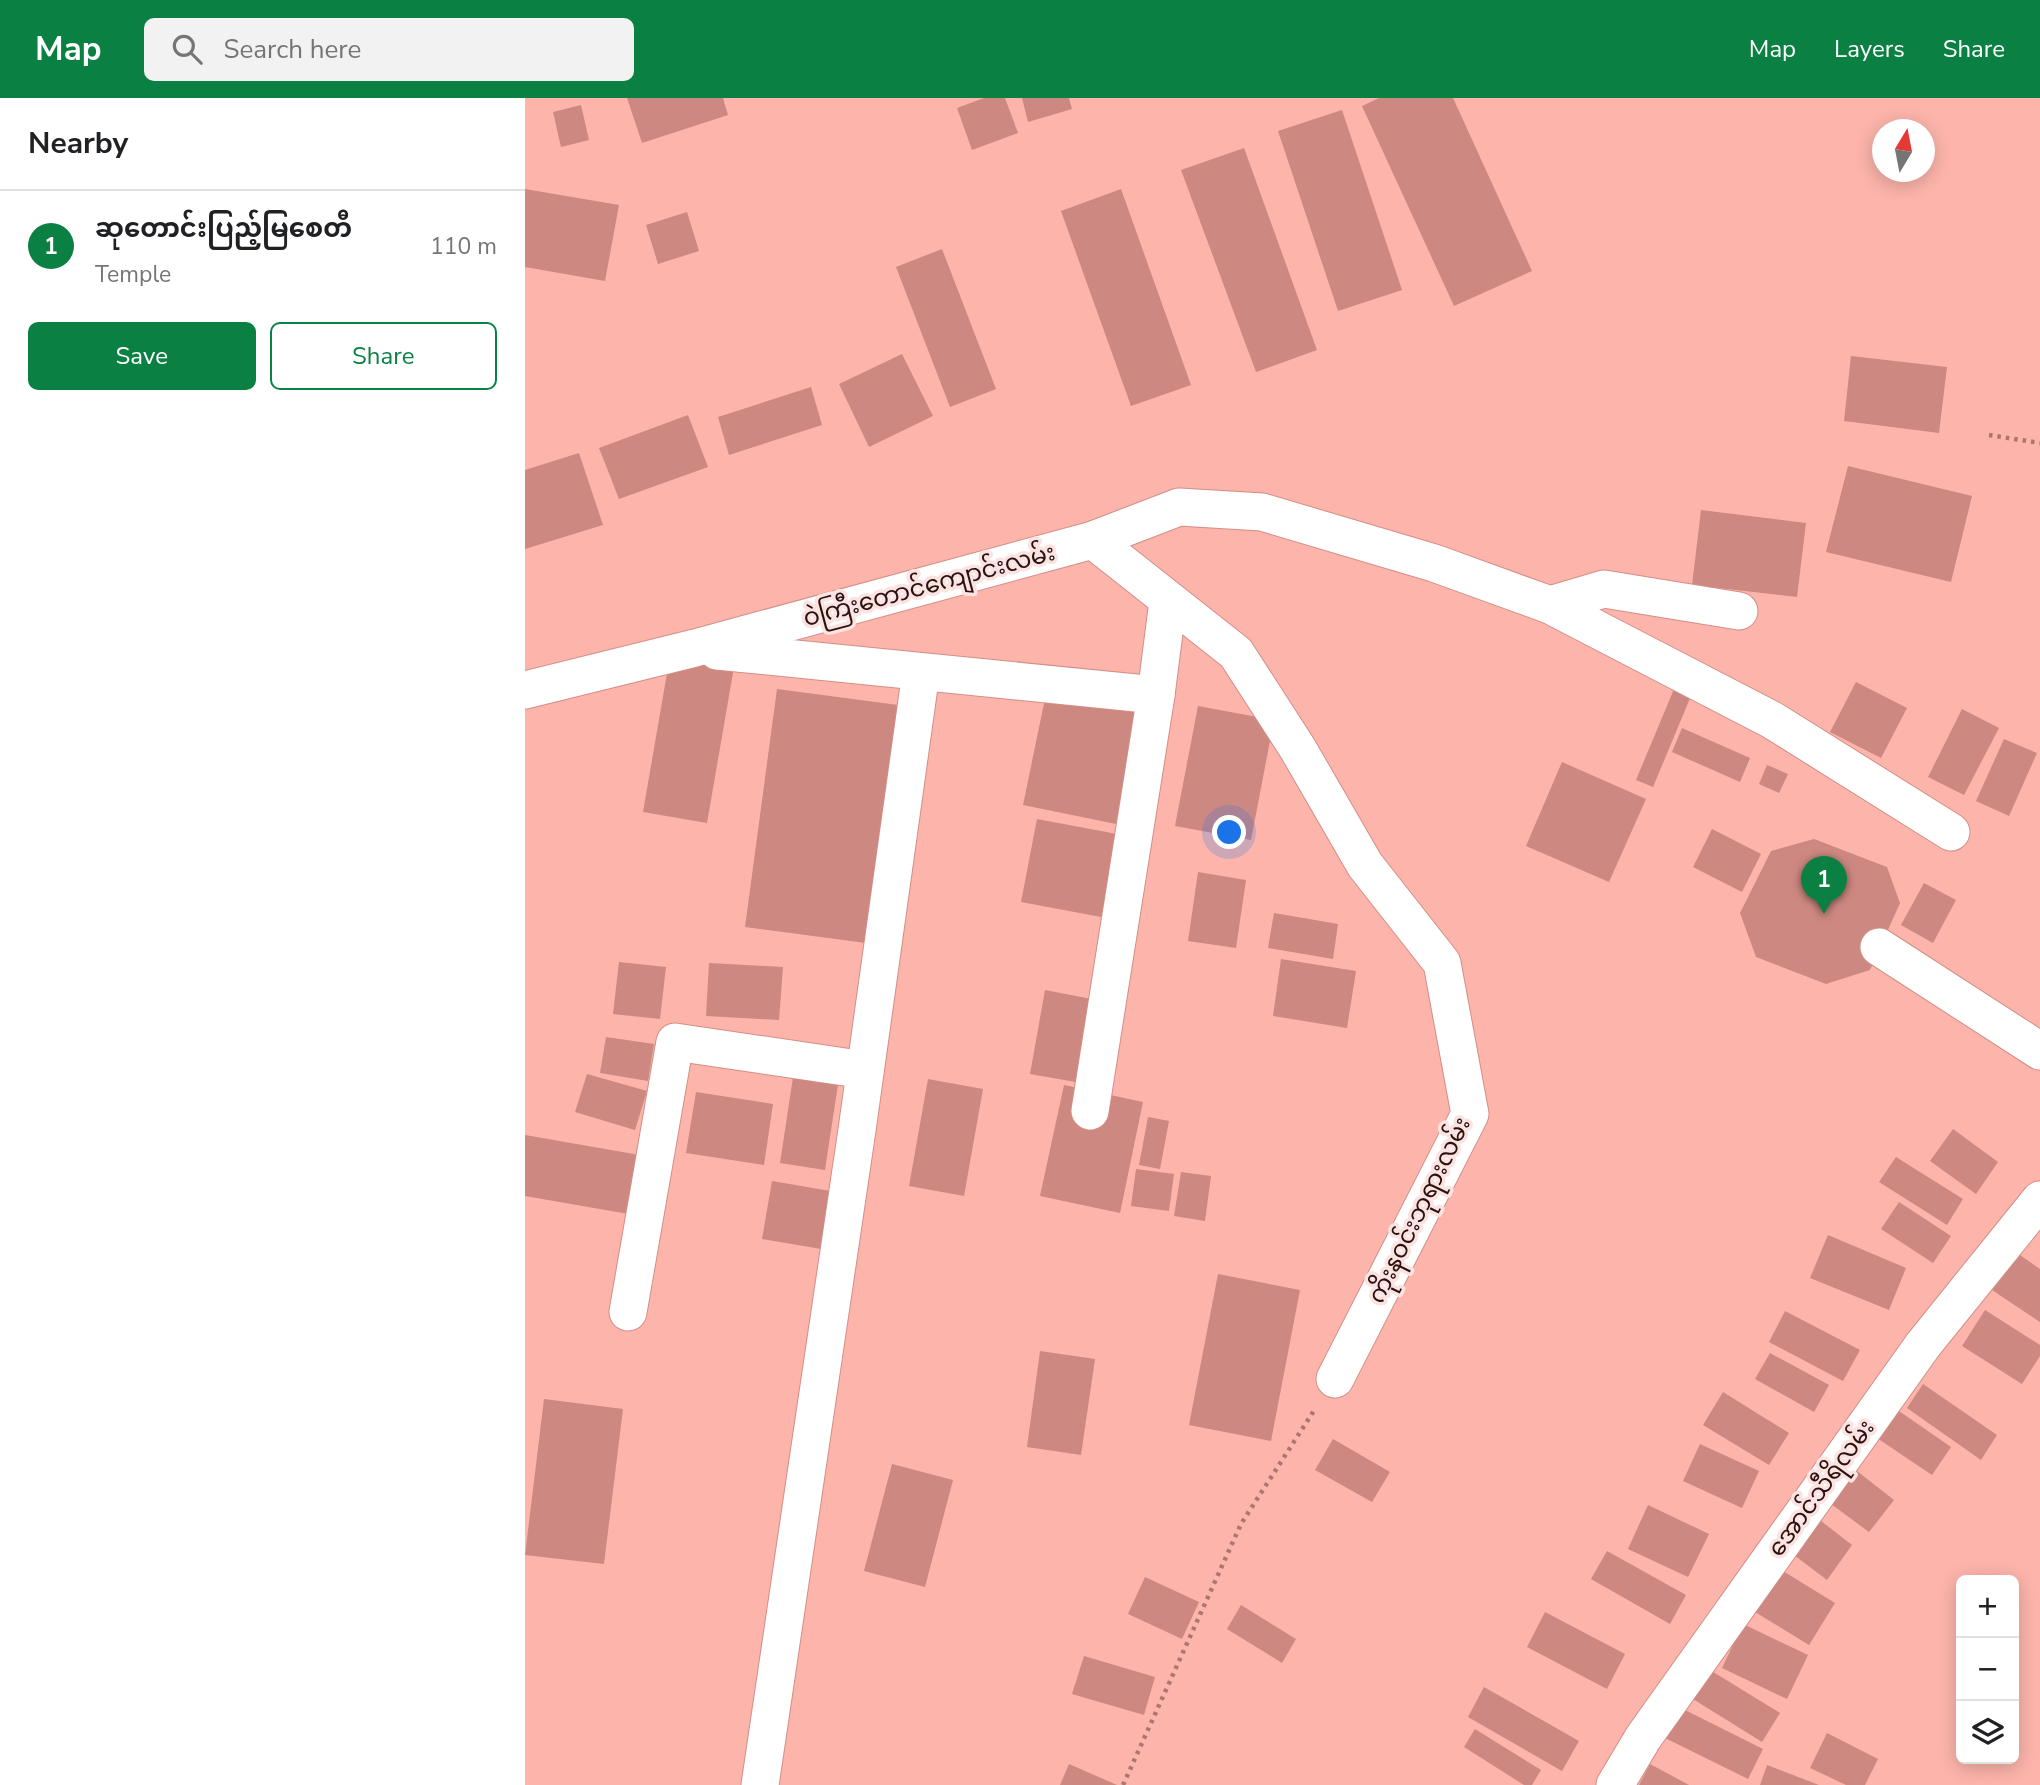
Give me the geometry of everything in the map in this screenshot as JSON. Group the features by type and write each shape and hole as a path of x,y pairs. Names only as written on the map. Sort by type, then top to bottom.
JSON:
{"street":[{"name":"ဝဲကြီးတောင်ကျောင်းလမ်း","path":"525,690 695,648 1093,540 1178,507 1262,512 1434,563 1550,605 1772,720 1951,832"},
{"name":"ကိုးနဝင်းဘုရားလမ်း","path":"1093,540 1236,653 1298,749 1365,864 1442,963 1470,1114 1335,1379"},
{"path":"1550,605 1604,589 1739,611"},
{"path":"1090,1111 1156,695 1168,601"},
{"path":"695,648 1156,695"},
{"path":"760,1785 921,672"},
{"path":"1879,947 2040,1051"},
{"path":"628,1312 674,1042 865,1070"},
{"name":"အောင်သီရိလမ်း","path":"1615,1785 1643,1738 1923,1345 2040,1200"}],"path":[{"path":"1989,435 2040,443"},
{"path":"1123,1785 1241,1524 1335,1379"}],"building":[{"path":"627,98 723,98 728,115 642,143"},
{"path":"984,98 1005,98 1018,133 972,150 957,108"},
{"path":"1022,98 1069,98 1072,109 1028,122"},
{"path":"1379,98 1453,98 1532,271 1454,306 1362,106"},
{"path":"581,105 589,140 561,147 553,112"},
{"path":"1342,110 1402,290 1338,311 1278,131"},
{"path":"1244,148 1317,350 1256,372 1181,170"},
{"path":"525,189 619,205 605,281 525,267"},
{"path":"1121,189 1191,385 1131,406 1061,211"},
{"path":"687,212 699,251 658,264 646,225"},
{"path":"942,249 996,389 950,407 896,267"},
{"path":"902,354 933,416 869,447 839,384"},
{"path":"1851,356 1947,367 1939,433 1844,421"},
{"path":"811,387 822,425 729,455 718,417"},
{"path":"688,415 708,467 619,499 599,448"},
{"path":"579,453 603,525 525,549 525,470"},
{"path":"1848,466 1972,496 1951,582 1826,552"},
{"path":"1701,510 1806,523 1797,597 1692,585"},
{"path":"670,656 734,667 707,823 643,812"},
{"path":"1052,665 1154,686 1126,826 1023,805"},
{"path":"1679,677 1696,684 1653,787 1636,780"},
{"path":"1856,682 1907,708 1881,758 1830,732"},
{"path":"777,689 898,705 866,943 745,927"},
{"path":"1198,706 1274,720 1251,840 1175,826"},
{"path":"1962,709 1999,728 1964,795 1928,777"},
{"path":"1682,728 1750,758 1740,782 1672,752"},
{"path":"2004,739 2037,753 2009,816 1976,801"},
{"path":"1562,762 1646,799 1609,882 1526,846"},
{"path":"1767,765 1788,774 1779,793 1759,784"},
{"path":"1037,819 1133,837 1117,920 1021,902"},
{"path":"1712,829 1761,854 1742,892 1693,867"},
{"path":"1814,839 1887,867 1900,903 1870,970 1826,984 1756,957 1740,913 1771,851"},
{"path":"1198,872 1246,880 1236,948 1188,941"},
{"path":"1924,883 1956,900 1933,943 1901,925"},
{"path":"1274,913 1338,924 1333,959 1268,948"},
{"path":"1281,959 1356,971 1347,1028 1273,1016"},
{"path":"619,962 666,967 660,1019 613,1014"},
{"path":"709,963 783,967 779,1020 706,1016"},
{"path":"1045,990 1107,1002 1093,1085 1030,1074"},
{"path":"606,1037 654,1044 648,1081 600,1073"},
{"path":"797,1051 842,1058 825,1170 780,1163"},
{"path":"587,1074 647,1091 635,1130 575,1112"},
{"path":"928,1079 983,1089 964,1196 909,1186"},
{"path":"1064,1085 1143,1102 1120,1213 1040,1196"},
{"path":"696,1092 773,1104 764,1165 686,1153"},
{"path":"1148,1117 1169,1121 1160,1169 1139,1165"},
{"path":"1953,1129 1998,1162 1976,1194 1930,1161"},
{"path":"525,1135 651,1157 640,1216 525,1196"},
{"path":"1896,1157 1963,1199 1947,1225 1879,1182"},
{"path":"1136,1169 1174,1174 1169,1211 1131,1206"},
{"path":"1181,1172 1211,1176 1205,1221 1174,1216"},
{"path":"772,1181 848,1194 839,1252 762,1239"},
{"path":"1899,1202 1951,1236 1933,1263 1881,1229"},
{"path":"1828,1235 1906,1268 1889,1310 1810,1278"},
{"path":"2017,1253 2040,1269 2040,1322 1992,1290"},
{"path":"1218,1274 1300,1290 1271,1441 1189,1425"},
{"path":"1985,1310 2040,1345 2040,1356 2022,1384 1962,1346"},
{"path":"1785,1311 1860,1350 1843,1381 1769,1342"},
{"path":"1040,1351 1095,1359 1081,1455 1027,1447"},
{"path":"1770,1353 1829,1385 1814,1412 1755,1379"},
{"path":"1923,1384 1997,1435 1981,1460 1907,1408"},
{"path":"1723,1392 1789,1433 1769,1465 1703,1425"},
{"path":"544,1399 623,1409 604,1564 525,1555"},
{"path":"1896,1409 1951,1447 1932,1475 1877,1438"},
{"path":"1333,1439 1390,1472 1372,1502 1315,1470"},
{"path":"1700,1444 1759,1471 1742,1508 1683,1481"},
{"path":"892,1464 953,1480 925,1587 864,1571"},
{"path":"1848,1464 1894,1500 1869,1532 1823,1498"},
{"path":"1648,1505 1709,1534 1688,1577 1628,1549"},
{"path":"1812,1514 1852,1545 1827,1580 1786,1549"},
{"path":"1607,1551 1686,1595 1670,1624 1591,1579"},
{"path":"1768,1562 1835,1603 1809,1645 1742,1604"},
{"path":"1145,1577 1199,1602 1182,1639 1128,1614"},
{"path":"1241,1605 1296,1639 1282,1663 1227,1629"},
{"path":"1545,1612 1625,1654 1607,1689 1527,1647"},
{"path":"1743,1624 1808,1655 1787,1699 1722,1668"},
{"path":"1084,1656 1155,1677 1144,1715 1072,1694"},
{"path":"1710,1670 1780,1713 1762,1742 1693,1699"},
{"path":"1484,1687 1579,1741 1562,1771 1468,1717"},
{"path":"1671,1703 1763,1749 1748,1779 1657,1734"},
{"path":"1475,1729 1541,1770 1532,1785 1524,1785 1464,1747"},
{"path":"1827,1733 1878,1759 1865,1785 1846,1785 1810,1768"},
{"path":"1069,1764 1117,1785 1060,1785"},
{"path":"1650,1764 1689,1785 1639,1785"},
{"path":"1767,1765 1819,1785 1760,1785"}],"place":[{"name":"ဆုတောင်းပြည့်မြစေတီ","path":"1824,914"}]}
